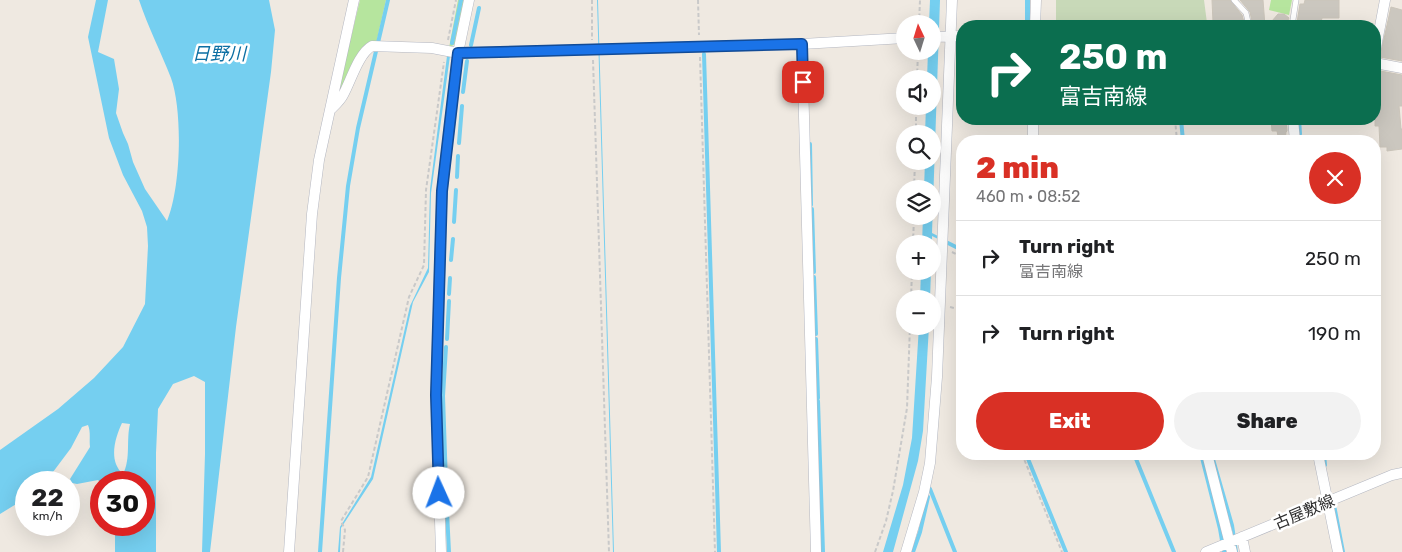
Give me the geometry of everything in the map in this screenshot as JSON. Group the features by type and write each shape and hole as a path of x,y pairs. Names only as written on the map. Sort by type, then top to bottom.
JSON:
{"street":[{"path":"288,552 312,214 319,160 354,0"},
{"path":"441,552 436,395 442,191 458,53 469,0"},
{"path":"906,552 924,492 930,463 938,368 947,36 952,0"},
{"path":"1035,20 1036,0"},
{"path":"1381,21 1385,0"},
{"path":"941,36 956,36"},
{"path":"330,110 342,97 362,56 372,46 446,49 458,53 802,44 896,39"},
{"path":"802,44 816,552"},
{"path":"1381,63 1402,68"},
{"path":"1209,460 1231,547"},
{"path":"1319,460 1338,552"},
{"name":"古屋敷線","path":"1206,552 1231,547 1242,537 1392,475 1402,473"},
{"path":"1242,537 1244,552"}],"lane":[{"path":"1234,0 1246,13 1248,20"},
{"path":"1293,20 1296,0"}],"path":[{"path":"343,552 345,530 341,521 368,477 409,297 424,265 426,190 446,49 456,0"},
{"path":"592,0 592,49 609,552"},
{"path":"698,0 715,552"},
{"path":"919,15 920,0"},
{"path":"875,552 886,521 893,491 907,408 910,335"},
{"path":"1024,460 1062,552"}],"green space":[{"path":"360,0 386,0 376,44 337,96"},
{"path":"458,0 464,0 455,44 449,48"},
{"path":"1056,0 1204,0 1207,20 1056,20"},
{"path":"1271,0 1292,0 1289,15 1269,10"}],"water":[{"name":"日野川","path":"96,0 108,0 98,52 114,59 119,89 116,113 133,162 145,189 167,221 172,207 178,170 179,129 175,92 139,0 269,0 275,30 271,72 236,327 210,552 202,552 205,382 194,376 173,384 158,409 156,552 115,552 115,536 155,536 155,471 124,471 128,456 130,424 122,423 115,442 114,456 120,471 90,471 90,482 80,483 80,471 75,471 90,447 88,425 82,427 71,448 54,471 15,471 15,505 0,514 0,450 58,409 94,378 123,347 145,304 147,227 142,211 123,175 109,138 88,37"},
{"path":"598,0 614,552 613,552"},
{"path":"930,0 940,0 939,15 929,15"},
{"path":"1025,0 1030,0 1030,20 1025,20"},
{"path":"447,56 450,56 431,193 429,272 413,302 373,479 341,528 340,552 338,552 340,527 371,477 410,306 428,268 430,189"},
{"path":"928,60 938,60 938,70 927,70"},
{"path":"926,115 936,115 936,125 925,125"},
{"path":"925,170 934,170 934,180 924,180"},
{"path":"923,225 932,225 932,233 936,235 922,235"},
{"path":"941,238 948,241 948,244 941,240"},
{"path":"921,280 931,280 930,290 920,290"},
{"path":"918,335 928,335 923,431 918,461 893,552 883,552 903,485 912,438"},
{"path":"1201,460 1205,460 1227,552 1222,552"},
{"path":"1212,460 1215,460 1234,525 1238,552 1236,552 1233,534"}],"building":[{"path":"1212,0 1230,0 1242,15 1243,20 1213,20"},
{"path":"1240,0 1263,0 1265,20 1252,20 1250,12"},
{"path":"1305,0 1339,0 1339,18 1297,20 1300,4 1304,4"},
{"path":"1391,7 1402,10 1402,61 1381,57"},
{"path":"1278,14 1284,14 1289,18 1288,20 1273,20"},
{"path":"1381,71 1402,75 1402,106 1399,106 1402,149 1387,151 1387,147 1381,147 1379,126 1375,126 1381,125"},
{"path":"1272,125 1286,125 1286,135 1278,135 1277,131 1272,131"}],"waterway":[{"path":"320,552 339,278 348,186 358,128 388,0"},
{"path":"452,43 461,0"},
{"path":"471,45 479,8"},
{"path":"704,54 719,552"},
{"path":"463,92 467,61"},
{"path":"459,143 462,106"},
{"path":"1182,125 1182,135"},
{"path":"1299,125 1300,134"},
{"path":"810,144 811,205"},
{"path":"457,177 458,156"},
{"path":"454,222 456,190"},
{"path":"812,209 814,272"},
{"path":"451,260 453,239"},
{"path":"944,241 956,247"},
{"path":"814,277 816,334"},
{"path":"449,294 450,278"},
{"path":"447,339 449,301"},
{"path":"816,339 818,398"},
{"path":"446,347 443,396 446,484"},
{"path":"818,401 823,552"},
{"path":"1028,460 1066,552"},
{"path":"1136,460 1174,552"},
{"path":"1325,460 1325,465"},
{"path":"930,489 955,552"},
{"path":"446,491 449,552"},
{"path":"913,552 928,497"},
{"path":"1334,505 1343,552"}],"route":[{"path":"439,493 436,395 442,191 458,53 802,44 803,82"}]}
